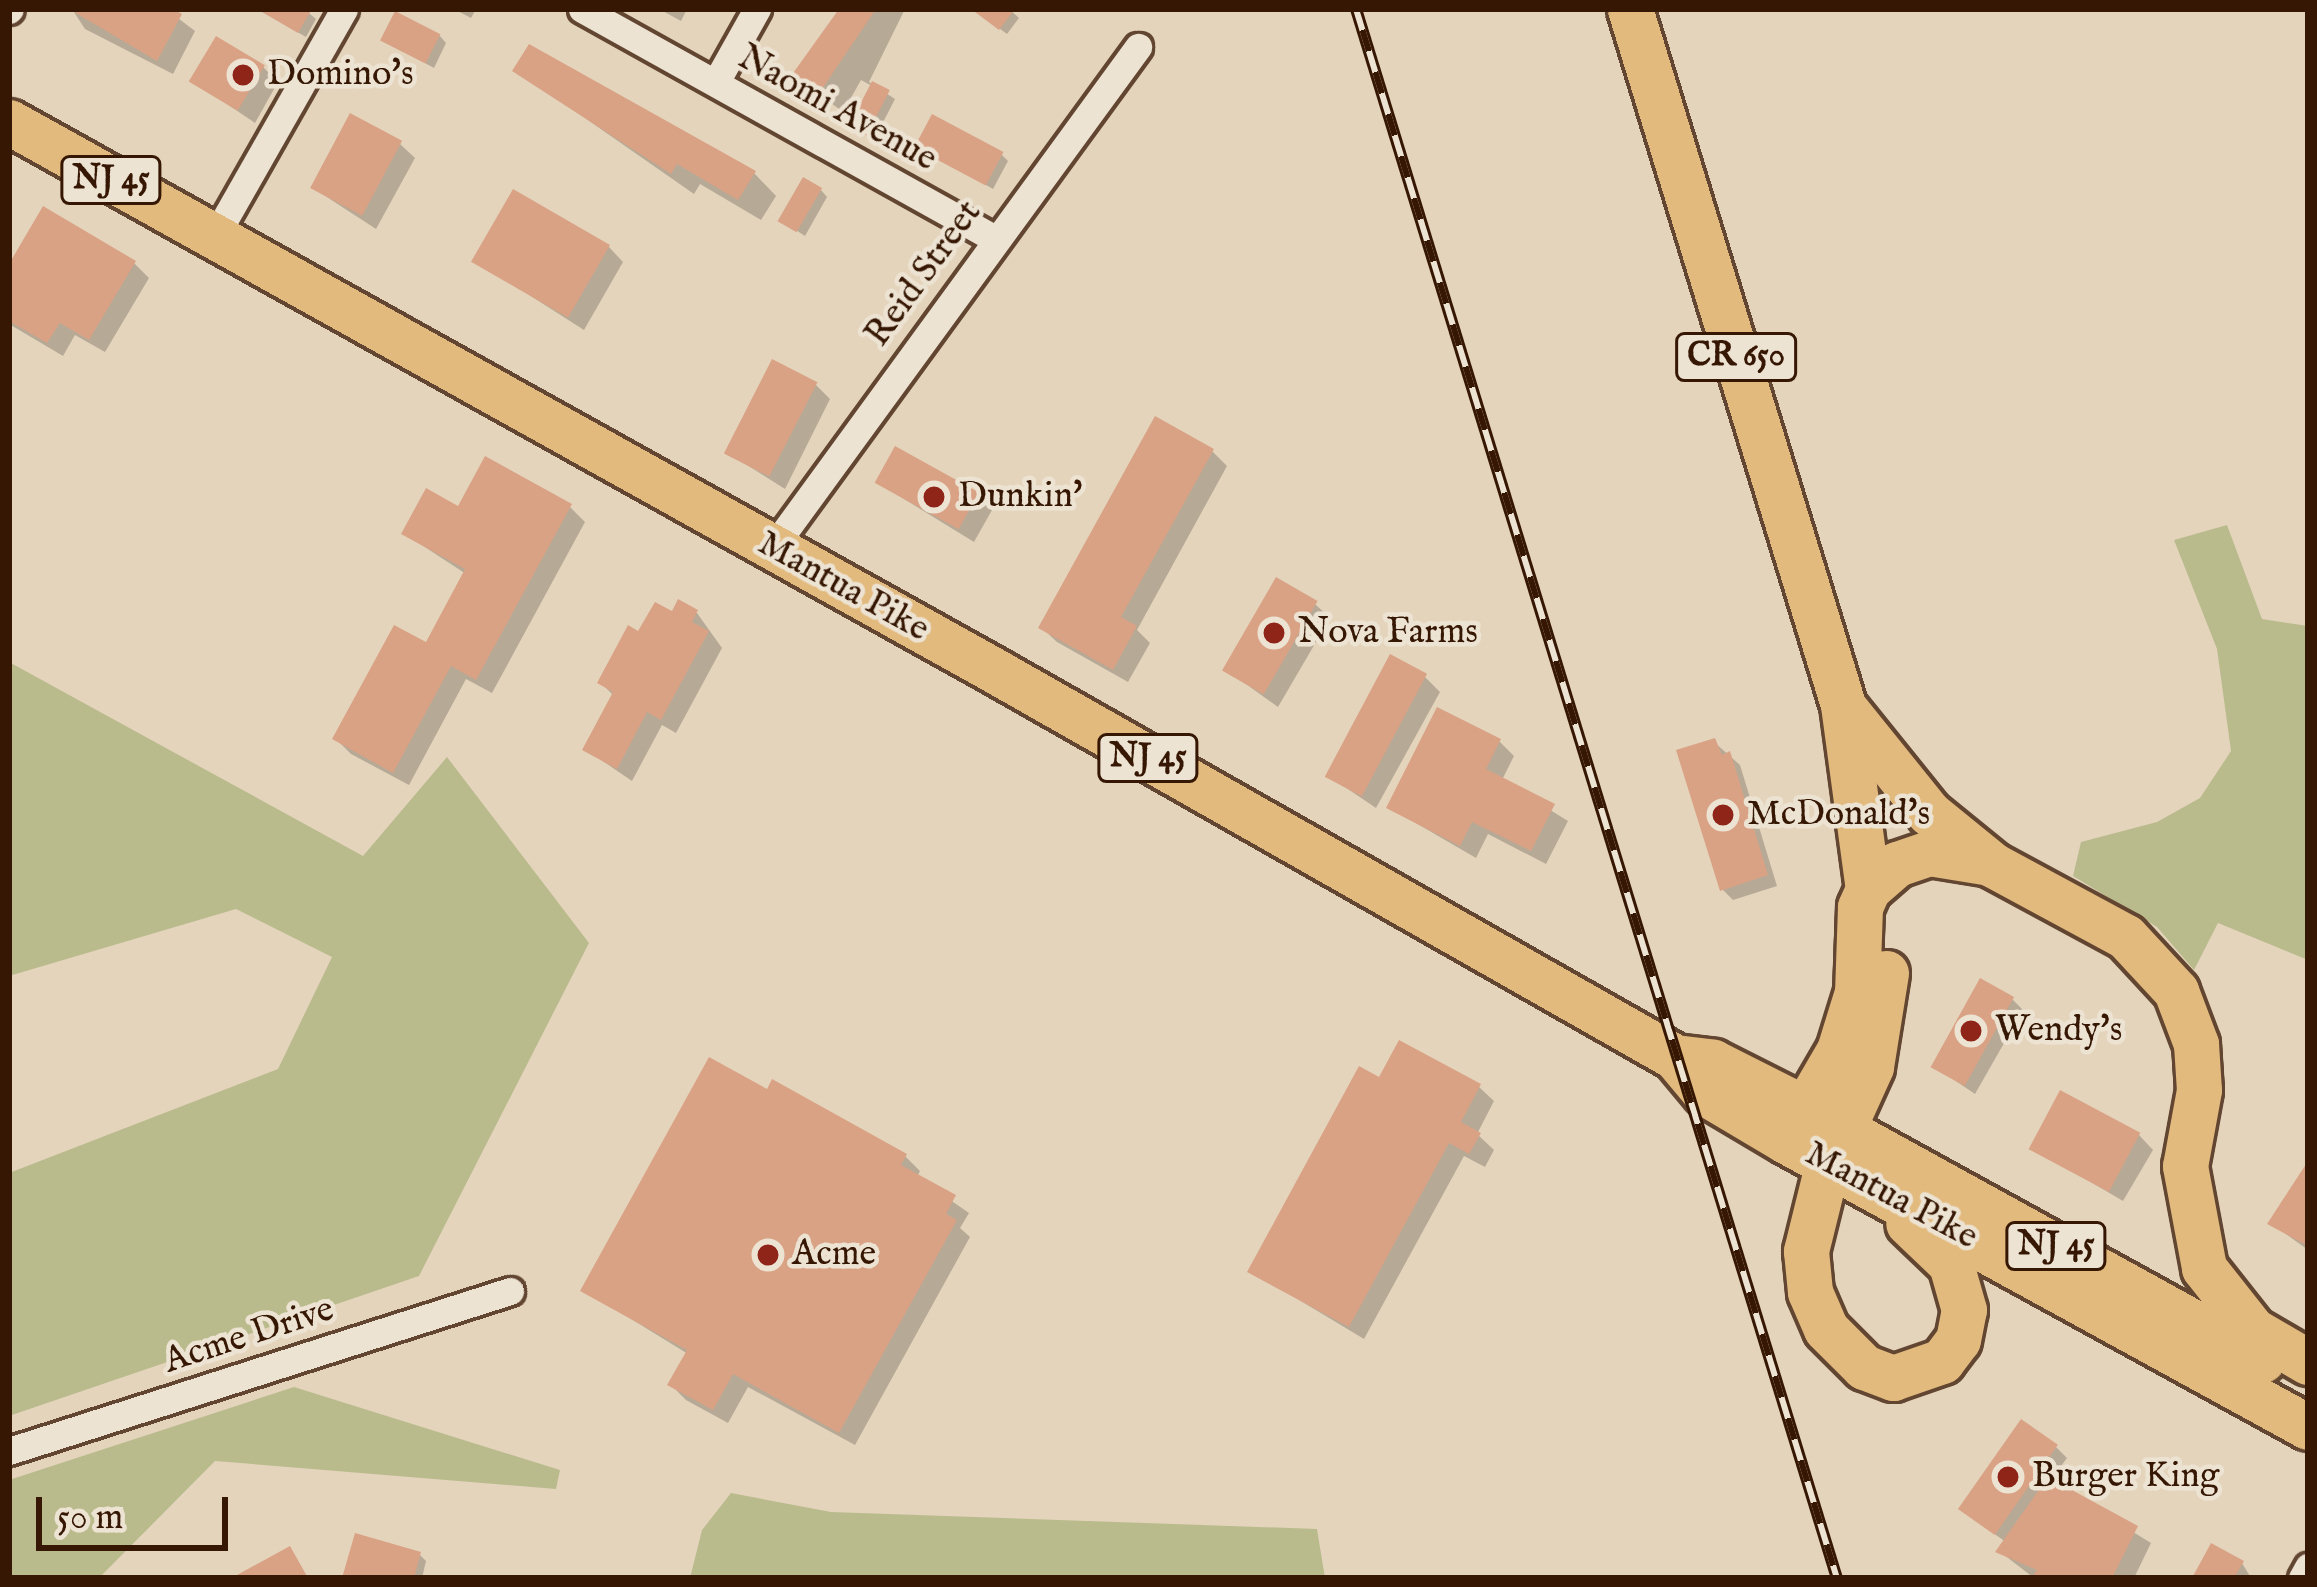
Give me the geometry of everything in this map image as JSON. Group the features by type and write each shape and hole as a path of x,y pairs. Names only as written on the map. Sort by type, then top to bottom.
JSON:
{"main road":[{"name":"CR 650","path":"1630,9 1843,705 1868,889 1852,1016 1795,1124"},
{"name":"Mantua Pike","path":"9,122 774,546 1675,1057 1713,1062 1844,1158 2308,1426"},
{"path":"1843,705 1906,790 1993,865 2126,938 2176,991 2197,1044 2199,1090 2185,1166 2204,1268 2253,1330 2308,1362"},
{"path":"1868,889 1897,864 1929,853 1993,865"},
{"name":"CR 650","path":"1844,1158 1871,1067 1885,991 1882,906 1868,889"},
{"name":"Mantua Pike","path":"1844,1158 2308,1385"}],"street":[{"path":"214,238 344,9"},
{"name":"Naomi Avenue","path":"582,9 993,238"},
{"path":"716,82 757,9"},
{"name":"Reid Street","path":"774,546 993,238 1138,47"},
{"name":"Acme Drive","path":"9,1451 510,1291"},
{"path":"2302,1578 2308,1567"}],"green space":[{"path":"2227,525 2262,619 2308,626 2308,960 2218,923 2194,970 2157,927 2073,876 2081,842 2157,822 2200,798 2231,751 2217,649 2174,540"},
{"path":"9,662 363,856 447,757 589,943 419,1276 9,1416 9,1173 278,1069 332,957 236,909 9,976"},
{"path":"294,1387 560,1470 556,1489 215,1461 99,1578 9,1578 9,1480"},
{"path":"731,1493 831,1512 1317,1529 1325,1578 690,1578 702,1530"}],"building":[{"path":"69,9 173,9 182,14 157,61"},
{"path":"257,9 312,9 298,33"},
{"path":"839,9 876,9 820,92 791,76"},
{"path":"971,9 1015,9 999,30"},
{"path":"395,11 440,34 425,64 380,40"},
{"path":"216,36 265,65 238,111 189,81"},
{"path":"529,44 756,171 738,200 677,164 671,174 512,71"},
{"path":"872,81 890,90 867,136 849,126"},
{"path":"350,113 402,141 362,216 310,188"},
{"path":"932,114 1004,152 986,186 914,148"},
{"path":"803,177 822,188 797,232 778,221"},
{"path":"513,189 610,245 568,318 471,262"},
{"path":"43,206 136,261 89,340 60,323 47,343 9,321 9,264"},
{"path":"772,359 817,382 769,477 724,453"},
{"path":"1155,416 1214,449 1121,617 1137,626 1113,670 1038,628"},
{"path":"895,446 979,493 959,529 875,483"},
{"path":"485,456 572,504 476,680 451,666 393,773 332,739 394,625 426,642 465,569 401,534 426,488 458,506"},
{"path":"1276,577 1318,601 1264,695 1222,671"},
{"path":"678,599 698,610 692,622 709,631 661,720 647,712 617,769 582,750 613,692 597,683 628,625 638,631 655,602 672,611"},
{"path":"1390,654 1427,674 1362,796 1325,777"},
{"path":"1437,707 1501,739 1486,769 1555,804 1531,851 1472,822 1460,846 1386,808"},
{"name":"McDonald's","path":"1715,738 1722,755 1730,751 1768,875 1720,891 1676,750"},
{"name":"Wendy's","path":"1980,978 2014,997 1965,1086 1931,1067"},
{"path":"1399,1040 1481,1084 1461,1122 1481,1133 1469,1154 1449,1143 1349,1327 1247,1272 1359,1066 1379,1077"},
{"name":"Acme","path":"709,1057 767,1089 772,1079 907,1154 901,1165 956,1195 946,1214 957,1220 839,1433 733,1374 713,1410 667,1385 687,1350 580,1291"},
{"path":"2060,1090 2140,1133 2109,1192 2029,1149"},
{"path":"2308,1161 2308,1246 2267,1224"},
{"name":"Burger King","path":"2021,1419 2058,1445 1995,1535 1958,1509"},
{"path":"2048,1477 2138,1526 2112,1578 2032,1578 2037,1570 1995,1552"},
{"path":"355,1533 421,1552 414,1578 342,1578"},
{"path":"2211,1543 2244,1561 2234,1578 2192,1578"},
{"path":"290,1546 308,1578 237,1575"}],"railway":[{"path":"1356,9 1837,1578"}],"place":[{"name":"Domino's","path":"243,75"},
{"name":"Dunkin'","path":"934,497"},
{"name":"Nova Farms","path":"1274,633"},
{"name":"McDonald's","path":"1723,815"},
{"name":"Wendy's","path":"1971,1031"},
{"name":"Acme","path":"768,1255"},
{"name":"Burger King","path":"2008,1477"}]}
